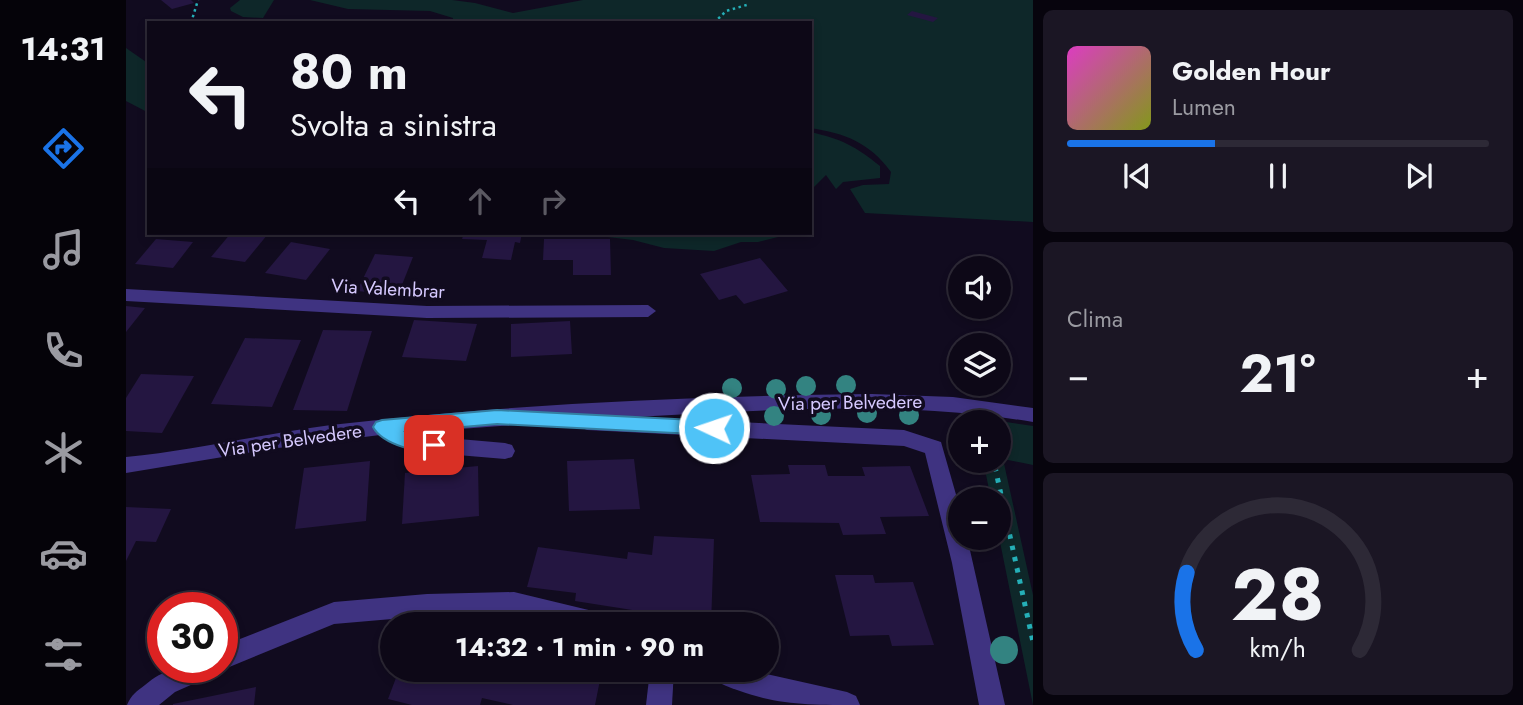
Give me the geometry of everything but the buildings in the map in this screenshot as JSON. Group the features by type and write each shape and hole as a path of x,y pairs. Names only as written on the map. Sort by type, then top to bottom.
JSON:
{"street":[{"name":"Via Valembrar","path":"126,295 428,312 649,311"},
{"name":"Via per Belvedere","path":"126,465 275,440 497,417 746,404 903,400 987,406 1033,415"},
{"name":"Via per Belvedere","path":"497,417 904,438 934,448 963,564 992,705"},
{"path":"382,427 410,443 505,451"},
{"path":"238,652 334,613 427,605 514,603 550,612"},
{"path":"659,705 661,682"},
{"path":"745,682 847,705"},
{"path":"140,705 166,683"}],"path":[{"path":"192,21 198,0"},
{"path":"716,21 726,11 750,4"},
{"path":"996,473 1033,642"}],"green space":[{"path":"240,0 274,0 263,18 243,17 231,11 230,8"},
{"path":"310,0 452,0 513,13 583,0 1033,0 1033,222 865,213 850,189 863,185 889,184 891,172 874,154 856,141 812,128 812,21 452,21 453,18 430,11 348,9"},
{"path":"126,48 147,63 147,112 126,101"},
{"path":"812,132 848,144 880,166 880,178 843,182 836,189 826,175 812,189"},
{"path":"591,235 780,235 758,242 741,242 714,251 664,248 633,240"},
{"path":"1011,423 1033,426 1033,465 1011,461"},
{"path":"986,473 1006,473 1009,487 989,487"},
{"path":"1011,495 1033,595 1033,705 1002,550 1011,550"}],"route":[{"path":"434,445 410,443 382,427 497,417 714,428"}]}
